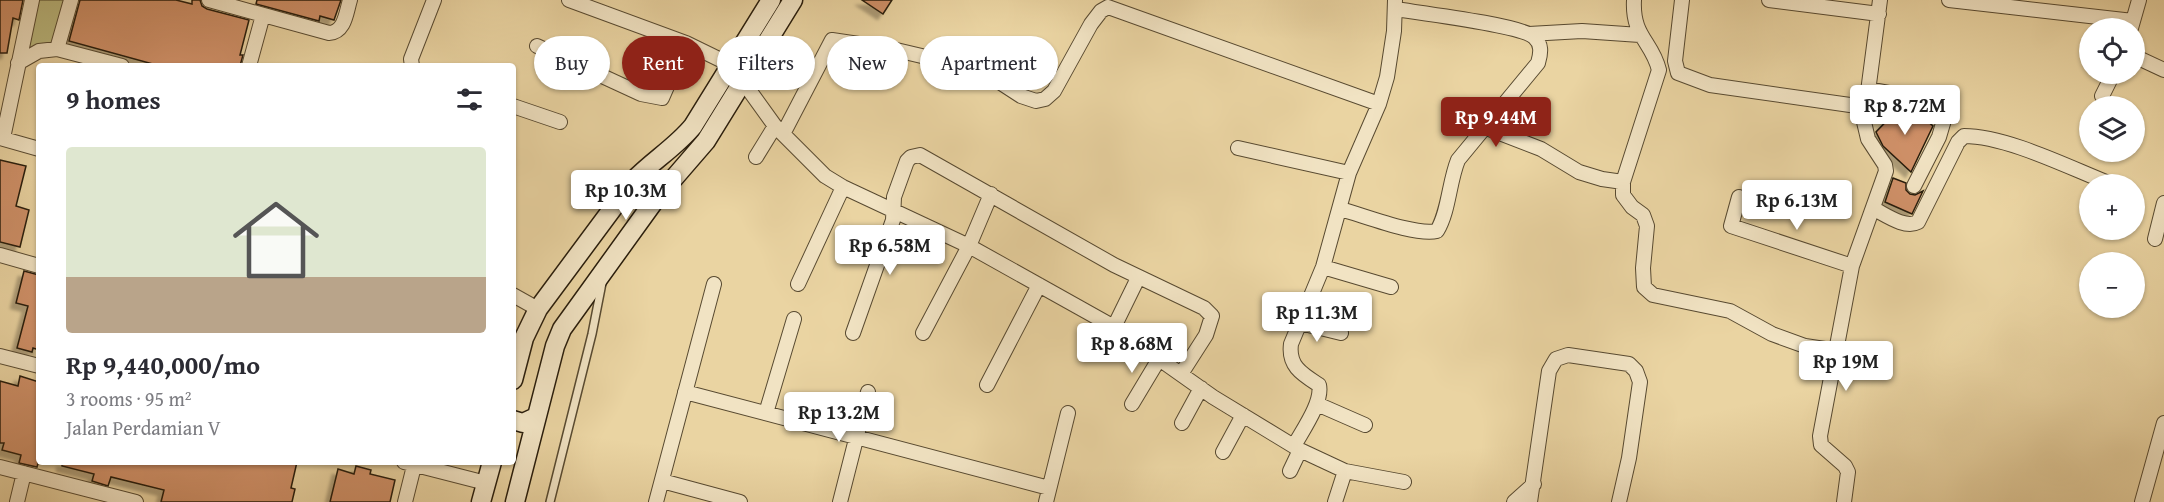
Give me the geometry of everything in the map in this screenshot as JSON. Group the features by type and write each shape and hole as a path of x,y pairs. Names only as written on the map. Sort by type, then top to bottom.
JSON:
{"street":[{"path":"32,0 2,138 36,148"},
{"path":"57,49 71,0"},
{"path":"209,0 334,33 341,28 350,0"},
{"path":"412,63 411,59 434,0"},
{"path":"569,0 665,36"},
{"path":"749,36 771,0"},
{"path":"771,36 793,0"},
{"path":"1634,0 1633,15 1640,35 1656,58 1659,70 1623,182 1623,195 1632,207 1643,215 1647,226 1643,268 1644,286 1653,295 1730,311 1772,334 1805,346 1838,351"},
{"path":"1682,0 1675,61 1678,73 1710,85 1864,107"},
{"path":"1769,0 1880,7 1864,107 1864,122 1868,139 1885,165 1886,171 1852,266 1838,351 1820,436 1821,445 1845,466 1848,472 1844,502"},
{"path":"1950,0 2081,18"},
{"path":"2134,18 2139,0"},
{"path":"1290,471 1320,393 1319,385 1291,362 1291,344 1323,267 1349,173 1379,104 1387,77 1395,3 1498,26 1536,38 1541,46 1538,63 1458,160 1452,176 1442,223 1437,231 1428,233 1408,229 1340,209"},
{"path":"756,158 779,130 832,40 891,49 981,70 1021,96 1036,101 1045,99 1054,91 1091,24 1101,11 1108,8 1379,104"},
{"path":"250,63 263,15"},
{"path":"1529,34 1582,31 1640,35"},
{"path":"18,63 39,51 57,49 111,63"},
{"path":"2145,61 2164,70"},
{"path":"2102,96 2108,84"},
{"path":"516,369 524,338 538,309 633,181 685,137 717,87"},
{"path":"1868,89 1915,100 1938,112 1944,120 1939,137 1914,186"},
{"path":"632,90 662,98 666,90"},
{"path":"515,502 536,417 562,329 655,200 706,141 738,90"},
{"path":"751,90 779,130 825,176 843,187 969,246 1114,327 1201,388 1297,448 1345,471 1404,482"},
{"path":"516,107 560,122"},
{"path":"1484,127 1541,149 1579,172 1623,182"},
{"path":"1874,209 1905,224 1912,225 1918,222 1958,142 1964,136 1977,136 2004,142 2086,174"},
{"path":"1238,148 1349,173"},
{"path":"853,333 893,220 894,197 907,161 916,155 924,157 991,194 1138,278 1204,308 1212,316 1206,335 1181,374"},
{"path":"798,284 843,187"},
{"path":"923,333 969,246 991,194"},
{"path":"1739,197 1731,226 1852,266"},
{"path":"2156,239 2164,203"},
{"path":"0,255 36,265"},
{"path":"1323,267 1391,287"},
{"path":"1114,327 1138,278"},
{"path":"656,502 714,284"},
{"path":"987,385 1039,285"},
{"path":"516,297 538,309"},
{"path":"766,413 794,319"},
{"path":"1300,323 1341,333"},
{"path":"1530,502 1548,371 1556,359 1568,355 1629,364 1636,371 1640,382 1620,502"},
{"path":"0,356 36,365"},
{"path":"1132,404 1159,359"},
{"path":"1182,423 1201,388"},
{"path":"686,392 857,437 1048,495 1068,413"},
{"path":"840,502 868,393"},
{"path":"1317,404 1365,425"},
{"path":"1223,452 1242,415"},
{"path":"516,421 526,423 536,417"},
{"path":"2142,502 2162,442 2164,423"},
{"path":"516,432 524,436 529,445"},
{"path":"405,502 411,465"},
{"path":"418,465 486,483"},
{"path":"481,502 491,465"},
{"path":"0,467 136,502"},
{"path":"1335,502 1345,471"},
{"path":"17,502 24,473"},
{"path":"662,481 740,502"},
{"path":"1514,502 1534,484"}],"lane":[{"path":"550,502 592,334 604,268"}],"shaded area":[{"path":"36,0 67,0 54,43 26,51"}],"building":[{"path":"0,0 23,0 19,20 13,18 7,53 0,53"},
{"path":"80,0 176,0 192,4 192,0 200,0 202,6 207,9 249,20 240,55 243,55 241,63 149,63 69,41"},
{"path":"257,0 341,0 334,20 320,16 319,21 256,4"},
{"path":"862,0 892,0 883,14"},
{"path":"1902,105 1910,107 1933,126 1911,172 1883,146 1876,132"},
{"path":"0,160 26,166 16,206 29,210 20,247 0,242"},
{"path":"1893,178 1906,183 1906,190 1910,194 1915,195 1923,191 1912,214 1885,202"},
{"path":"24,271 36,274 36,349 33,348 32,352 17,348 28,306 16,303"},
{"path":"20,376 36,381 37,467 19,463 21,455 2,450 4,443 0,443 0,381 18,386"},
{"path":"296,465 291,488 295,489 292,502 161,502 164,490 111,477 108,486 92,481 94,474 62,466"},
{"path":"356,466 371,470 370,474 395,480 390,502 330,502 338,469 354,474"}]}
